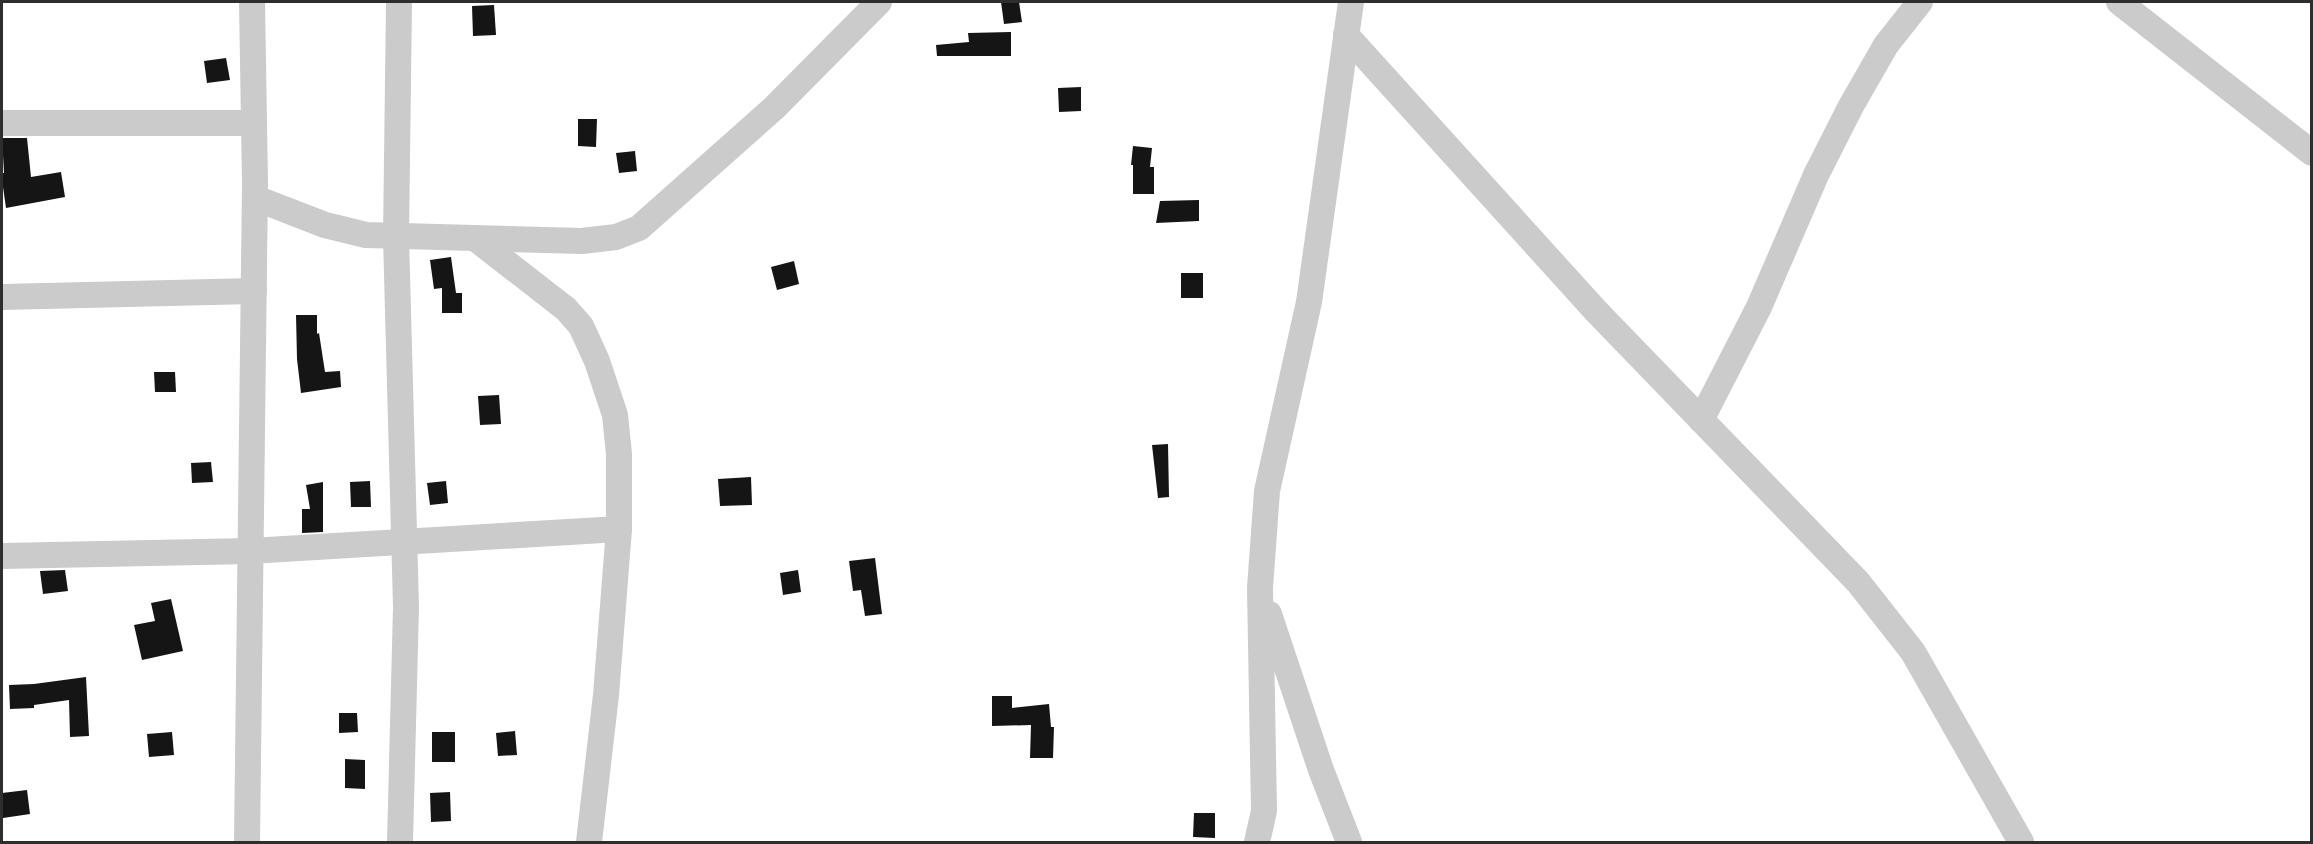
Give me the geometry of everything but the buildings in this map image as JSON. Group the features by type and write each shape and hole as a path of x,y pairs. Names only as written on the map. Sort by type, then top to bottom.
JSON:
{"street":[{"path":"247,843 255,198 252,2"},
{"path":"399,2 396,237 406,607 400,843"},
{"path":"255,198 325,225 366,235 582,241 616,237 639,228 774,108 879,2"},
{"path":"1257,843 1264,812 1260,588 1266,491 1309,302 1351,2"},
{"path":"1701,420 1759,306 1816,174 1851,106 1886,45 1920,2"},
{"path":"2119,2 2312,153"},
{"path":"1346,35 1596,311 1858,582 1913,652 2021,843"},
{"path":"2,123 254,123"},
{"path":"476,239 566,309 581,326 597,361 615,415 619,454 619,529 606,694 589,843"},
{"path":"2,297 254,291"},
{"path":"2,556 250,552 619,529"},
{"path":"1260,588 1348,843"}]}
